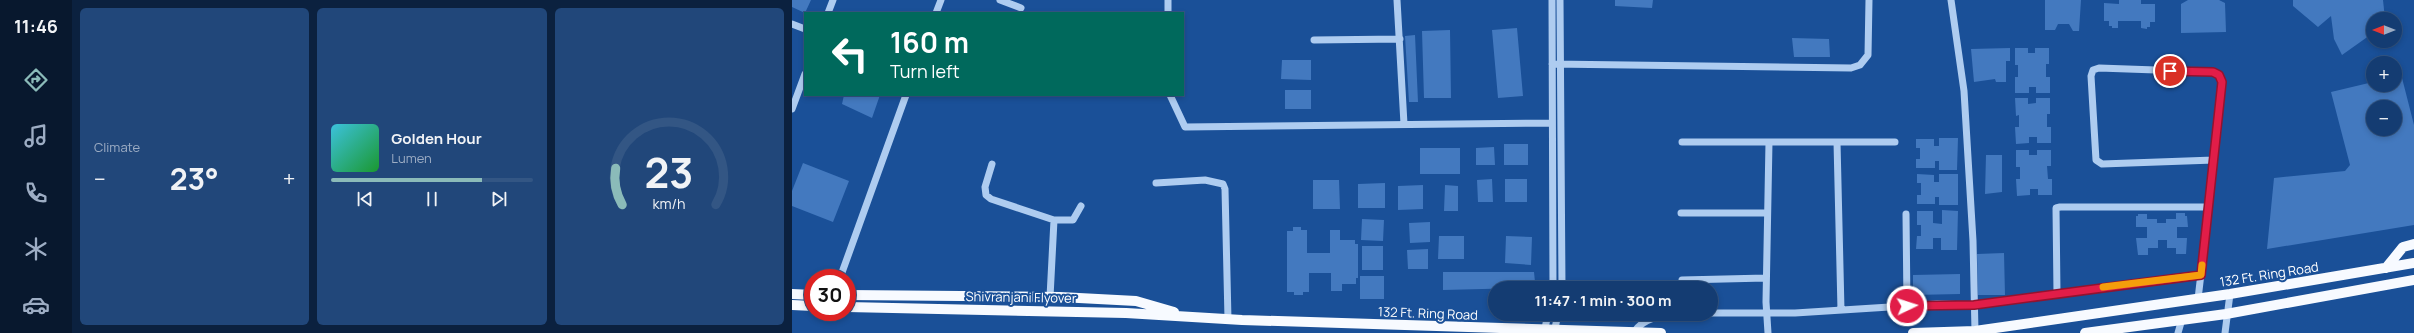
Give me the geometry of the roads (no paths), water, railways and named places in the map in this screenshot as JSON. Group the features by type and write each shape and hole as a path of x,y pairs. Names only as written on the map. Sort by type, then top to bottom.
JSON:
{"main road":[{"path":"2386,268 2403,247 2414,244"},
{"name":"132 Ft. Ring Road","path":"1914,333 1975,331 2198,299 2414,263"},
{"path":"2085,333 2226,314 2414,280"},
{"path":"2402,282 2414,285"},
{"path":"792,294 804,295"},
{"path":"856,295 1050,297 1136,301 1195,317"},
{"path":"792,305 804,306"},
{"name":"Shivranjani Flyover","path":"856,307 1126,313 1195,317"},
{"name":"132 Ft. Ring Road","path":"1195,317 1549,332 1661,333"}],"street":[{"path":"828,12 832,0"},
{"path":"936,12 941,0"},
{"path":"1000,0 1021,8"},
{"path":"1168,0 1168,12"},
{"path":"1397,0 1404,124"},
{"path":"1552,0 1553,281"},
{"path":"1560,0 1562,281"},
{"path":"1552,64 1851,68 1860,65 1868,55 1869,0"},
{"path":"1951,0 1964,91 1975,331"},
{"path":"792,24 804,29"},
{"path":"1314,40 1400,39"},
{"path":"2198,299 2214,160 2222,82 2219,75 2213,72 2098,68 2094,70 2091,76 2096,160 2102,164 2214,160"},
{"path":"792,108 804,77"},
{"path":"843,269 906,96"},
{"path":"1170,96 1185,127 1552,123"},
{"path":"1682,142 1895,142"},
{"path":"1768,333 1766,278 1769,142"},
{"path":"1837,142 1841,310"},
{"path":"992,164 985,187 986,194 991,199 1054,220 1074,220 1081,206"},
{"path":"1156,183 1205,180 1222,184 1225,189 1228,319"},
{"path":"2057,293 2056,208 2060,206 2208,208"},
{"path":"1681,213 1767,213"},
{"path":"1906,214 1907,306"},
{"path":"1050,297 1054,220"},
{"path":"1718,313 1767,313 1907,306 1974,305 2201,275"},
{"path":"1682,280 1766,278"},
{"path":"2225,333 2226,314 2230,294"},
{"path":"2178,333 2182,319"},
{"path":"1548,321 1549,332"},
{"path":"1549,332 1554,321"},
{"path":"1634,332 1640,323 1645,321"}]}
